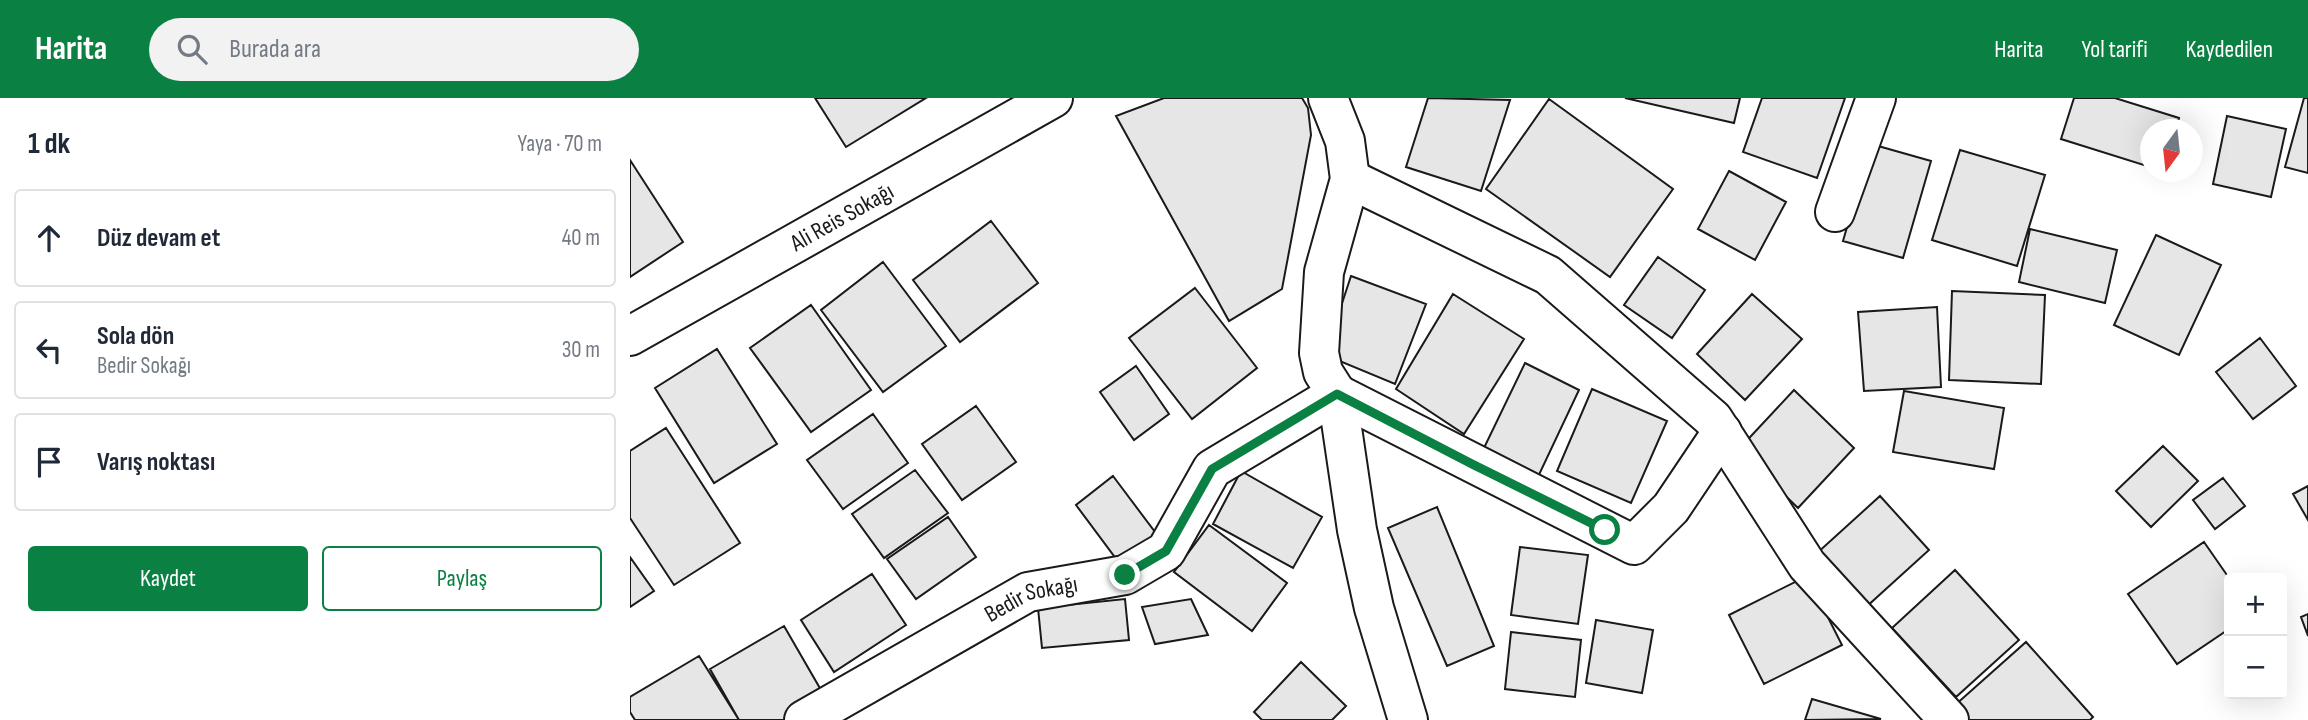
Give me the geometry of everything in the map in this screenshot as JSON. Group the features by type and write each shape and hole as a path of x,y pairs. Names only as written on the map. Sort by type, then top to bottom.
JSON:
{"street":[{"name":"Ali Reis Sokağı","path":"630,336 1053,98"},
{"path":"1328,98 1345,141 1350,179 1325,272 1319,353 1323,372 1337,394 1357,530 1374,608 1408,720"},
{"path":"1835,212 1876,98"},
{"path":"1350,179 1548,275 1713,419 1807,565 1949,720"},
{"path":"1337,394 1634,545 1671,508 1722,432"},
{"name":"Bedir Sokağı","path":"804,720 1028,592 1125,575 1166,551 1212,469 1337,394"}],"building":[{"path":"815,98 926,98 846,147"},
{"path":"1164,98 1302,98 1308,108 1311,135 1282,289 1229,321 1116,116"},
{"path":"1428,98 1510,100 1481,191 1406,167"},
{"path":"1625,98 1740,98 1734,123"},
{"path":"1762,98 1845,98 1817,178 1743,152"},
{"path":"2074,98 2115,98 2179,118 2140,119 2140,164 2061,139"},
{"path":"2304,98 2308,98 2308,173 2285,167"},
{"path":"1549,99 1673,189 1610,277 1486,189"},
{"path":"2227,116 2286,129 2271,197 2213,184"},
{"path":"1871,144 1931,161 1903,258 1843,241"},
{"path":"1960,150 2045,175 2017,266 1932,240"},
{"path":"630,160 683,242 630,277"},
{"path":"1729,171 1786,202 1755,260 1698,229"},
{"path":"991,221 1038,283 960,342 913,280"},
{"path":"2030,229 2117,250 2105,303 2019,282"},
{"path":"2156,235 2221,265 2179,355 2114,325"},
{"path":"1658,257 1705,290 1672,338 1624,305"},
{"path":"883,262 946,346 883,392 821,310"},
{"path":"1351,276 1426,304 1395,384 1325,355"},
{"path":"1195,288 1257,368 1192,419 1129,338"},
{"path":"1952,291 2045,295 2041,384 1949,380"},
{"path":"1453,294 1524,339 1464,434 1396,389"},
{"path":"1752,294 1802,339 1745,400 1697,354"},
{"path":"811,305 871,390 811,432 750,348"},
{"path":"1937,307 1941,387 1864,391 1858,312"},
{"path":"2260,338 2296,386 2253,419 2216,372"},
{"path":"717,349 777,444 714,483 655,388"},
{"path":"1525,363 1579,390 1537,479 1482,452"},
{"path":"1136,366 1169,414 1134,440 1100,392"},
{"path":"1592,389 1667,421 1631,503 1557,471"},
{"path":"1794,390 1854,448 1798,508 1738,450"},
{"path":"1904,391 2004,408 1994,469 1893,452"},
{"path":"976,406 1016,462 962,500 922,444"},
{"path":"873,414 908,463 843,509 807,460"},
{"path":"666,428 740,543 674,585 630,518 630,451"},
{"path":"2163,446 2198,481 2151,527 2116,491"},
{"path":"915,470 948,513 884,558 852,514"},
{"path":"1241,471 1322,517 1293,568 1213,524"},
{"path":"1113,476 1158,536 1120,564 1076,505"},
{"path":"2223,478 2245,506 2215,529 2193,500"},
{"path":"2308,486 2308,520 2293,494"},
{"path":"1880,496 1929,550 1865,608 1816,554"},
{"path":"1437,507 1494,646 1447,666 1388,528"},
{"path":"948,517 976,557 916,599 887,559"},
{"path":"1209,525 1287,583 1252,631 1174,572"},
{"path":"2204,542 2226,573 2224,632 2177,664 2128,594"},
{"path":"1520,547 1588,555 1578,624 1511,615"},
{"path":"630,557 654,591 630,607"},
{"path":"1955,570 2019,640 1956,697 1892,628"},
{"path":"872,574 906,625 834,672 801,620"},
{"path":"1807,576 1842,645 1764,684 1729,615"},
{"path":"1125,599 1129,640 1042,648 1038,608"},
{"path":"1191,599 1208,635 1155,644 1142,607"},
{"path":"2308,614 2308,636 2301,617"},
{"path":"1596,620 1653,630 1642,693 1586,683"},
{"path":"784,626 825,697 785,720 739,720 710,669"},
{"path":"1511,632 1581,640 1575,697 1505,689"},
{"path":"2026,642 2093,717 2090,720 1967,720 1954,706"},
{"path":"699,656 739,720 635,720 630,712 630,697"},
{"path":"1301,662 1346,706 1332,720 1262,720 1254,712"},
{"path":"1812,699 1881,719 1805,720"}],"route":[{"path":"1125,575 1166,551 1212,469 1337,394 1605,530"}]}
